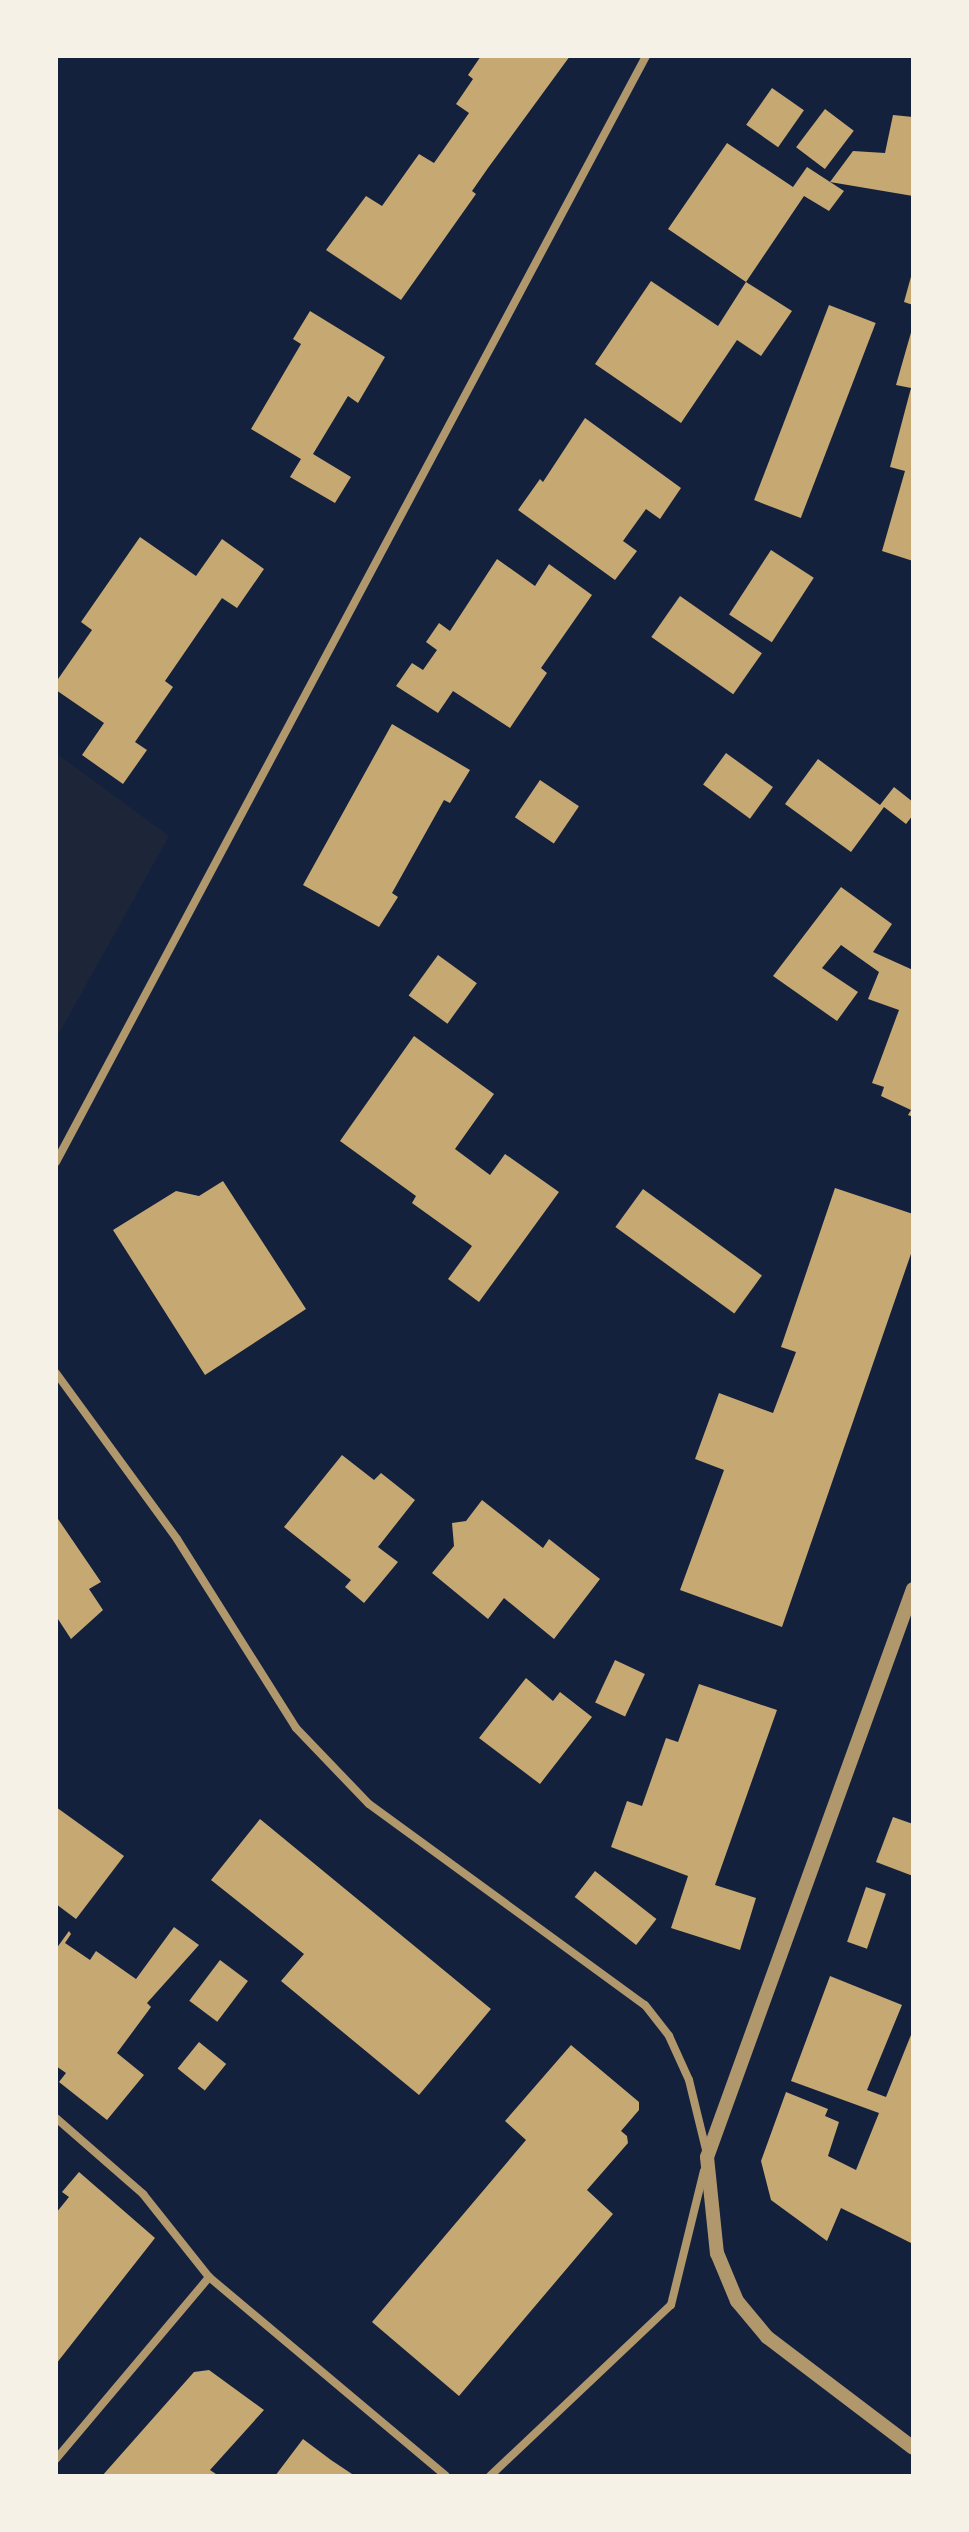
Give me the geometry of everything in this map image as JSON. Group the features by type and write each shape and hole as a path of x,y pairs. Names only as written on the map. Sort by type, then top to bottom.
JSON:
{"street":[{"path":"56,1162 646,56"},
{"path":"56,1373 177,1539 296,1728 369,1804 645,2005 669,2036 689,2080 707,2157 717,2253 737,2301 767,2337 913,2448"},
{"path":"490,2476 671,2305 707,2157 913,1589"},
{"path":"56,2118 143,2194 209,2277 446,2476"},
{"path":"56,2459 209,2277"}],"shaded area":[{"path":"56,753 169,836 56,1039"}],"building":[{"path":"481,56 570,56 472,191 476,194 401,300 326,250 366,196 382,206 419,154 434,163 469,113 456,104 473,79 468,75"},
{"path":"772,88 804,110 778,147 746,125"},
{"path":"825,109 854,131 825,169 796,147"},
{"path":"893,115 913,117 913,196 830,182 853,151 885,153"},
{"path":"727,143 793,187 807,167 844,191 829,211 804,196 746,282 668,229"},
{"path":"913,273 913,305 904,302"},
{"path":"651,281 718,326 746,282 792,311 761,356 737,340 681,423 595,364"},
{"path":"829,305 876,323 801,518 754,500"},
{"path":"310,311 385,357 358,403 348,396 313,454 351,477 335,503 290,477 301,459 251,429 301,344 293,339"},
{"path":"912,329 913,561 882,551 905,471 890,467 911,388 896,385"},
{"path":"585,418 681,488 660,519 646,509 623,541 637,551 615,580 518,510 540,479 543,482"},
{"path":"140,537 196,576 222,539 264,569 237,608 222,598 165,681 173,687 135,742 147,750 123,784 82,755 104,723 56,690 56,682 92,630 81,622"},
{"path":"771,550 814,578 772,642 729,615"},
{"path":"497,559 535,586 549,564 592,595 541,668 547,673 510,728 453,691 438,713 396,686 412,663 423,670 437,650 426,642 439,623 450,631"},
{"path":"680,596 762,653 733,694 651,637"},
{"path":"392,724 470,770 450,803 444,800 392,893 398,897 379,927 303,885"},
{"path":"726,753 773,787 750,819 703,785"},
{"path":"818,759 880,805 894,787 913,802 913,815 906,824 884,807 851,852 785,804"},
{"path":"540,780 579,806 554,844 515,817"},
{"path":"841,887 892,924 873,952 913,970 913,1117 908,1115 911,1110 881,1096 884,1087 872,1083 899,1010 868,999 879,972 841,945 822,968 858,992 837,1021 773,976"},
{"path":"438,955 477,983 447,1024 409,995"},
{"path":"414,1036 494,1094 455,1149 490,1175 505,1154 559,1192 479,1302 448,1279 472,1246 412,1203 416,1196 340,1141"},
{"path":"223,1181 306,1309 205,1375 113,1230 176,1191 199,1196"},
{"path":"835,1188 913,1214 913,1248 782,1627 680,1590 724,1470 695,1459 719,1393 773,1413 796,1352 781,1347"},
{"path":"643,1189 762,1275 734,1313 615,1227"},
{"path":"342,1455 374,1480 381,1473 415,1500 378,1547 398,1562 364,1603 345,1587 351,1580 284,1527"},
{"path":"482,1500 543,1548 549,1539 600,1579 554,1639 504,1598 488,1619 432,1573 454,1546 452,1523 466,1521"},
{"path":"56,1516 101,1582 89,1589 103,1610 71,1639 56,1616"},
{"path":"615,1660 645,1674 625,1717 595,1703"},
{"path":"526,1678 553,1701 560,1692 592,1717 540,1784 479,1738"},
{"path":"699,1684 777,1710 715,1885 756,1898 740,1950 671,1928 688,1876 611,1847 627,1801 642,1806 666,1738 678,1742"},
{"path":"56,1807 124,1856 76,1919 56,1904"},
{"path":"893,1817 913,1824 913,1876 876,1862"},
{"path":"260,1819 491,2009 419,2095 281,1981 304,1954 211,1880"},
{"path":"595,1871 656,1919 636,1945 575,1897"},
{"path":"866,1887 886,1894 867,1949 847,1942"},
{"path":"174,1927 199,1945 147,2003 151,2007 117,2053 144,2075 107,2120 59,2082 66,2073 56,2066 56,1949 69,1931 71,1934 65,1943 90,1960 96,1951 136,1979"},
{"path":"220,1960 248,1981 217,2022 189,2001"},
{"path":"830,1976 902,2005 867,2090 886,2097 913,2030 913,2244 841,2208 827,2241 771,2200 761,2161 786,2092 828,2109 825,2116 839,2122 828,2156 856,2170 879,2113 791,2081"},
{"path":"199,2042 226,2064 205,2090 178,2068"},
{"path":"571,2045 639,2102 639,2110 621,2131 627,2136 628,2143 587,2190 613,2214 459,2396 372,2322 526,2140 505,2121"},
{"path":"79,2172 155,2238 56,2364 56,2213 69,2197 62,2192"},
{"path":"209,2370 264,2410 210,2470 219,2476 102,2476 194,2372"},
{"path":"303,2439 331,2460 355,2476 275,2476"}]}
